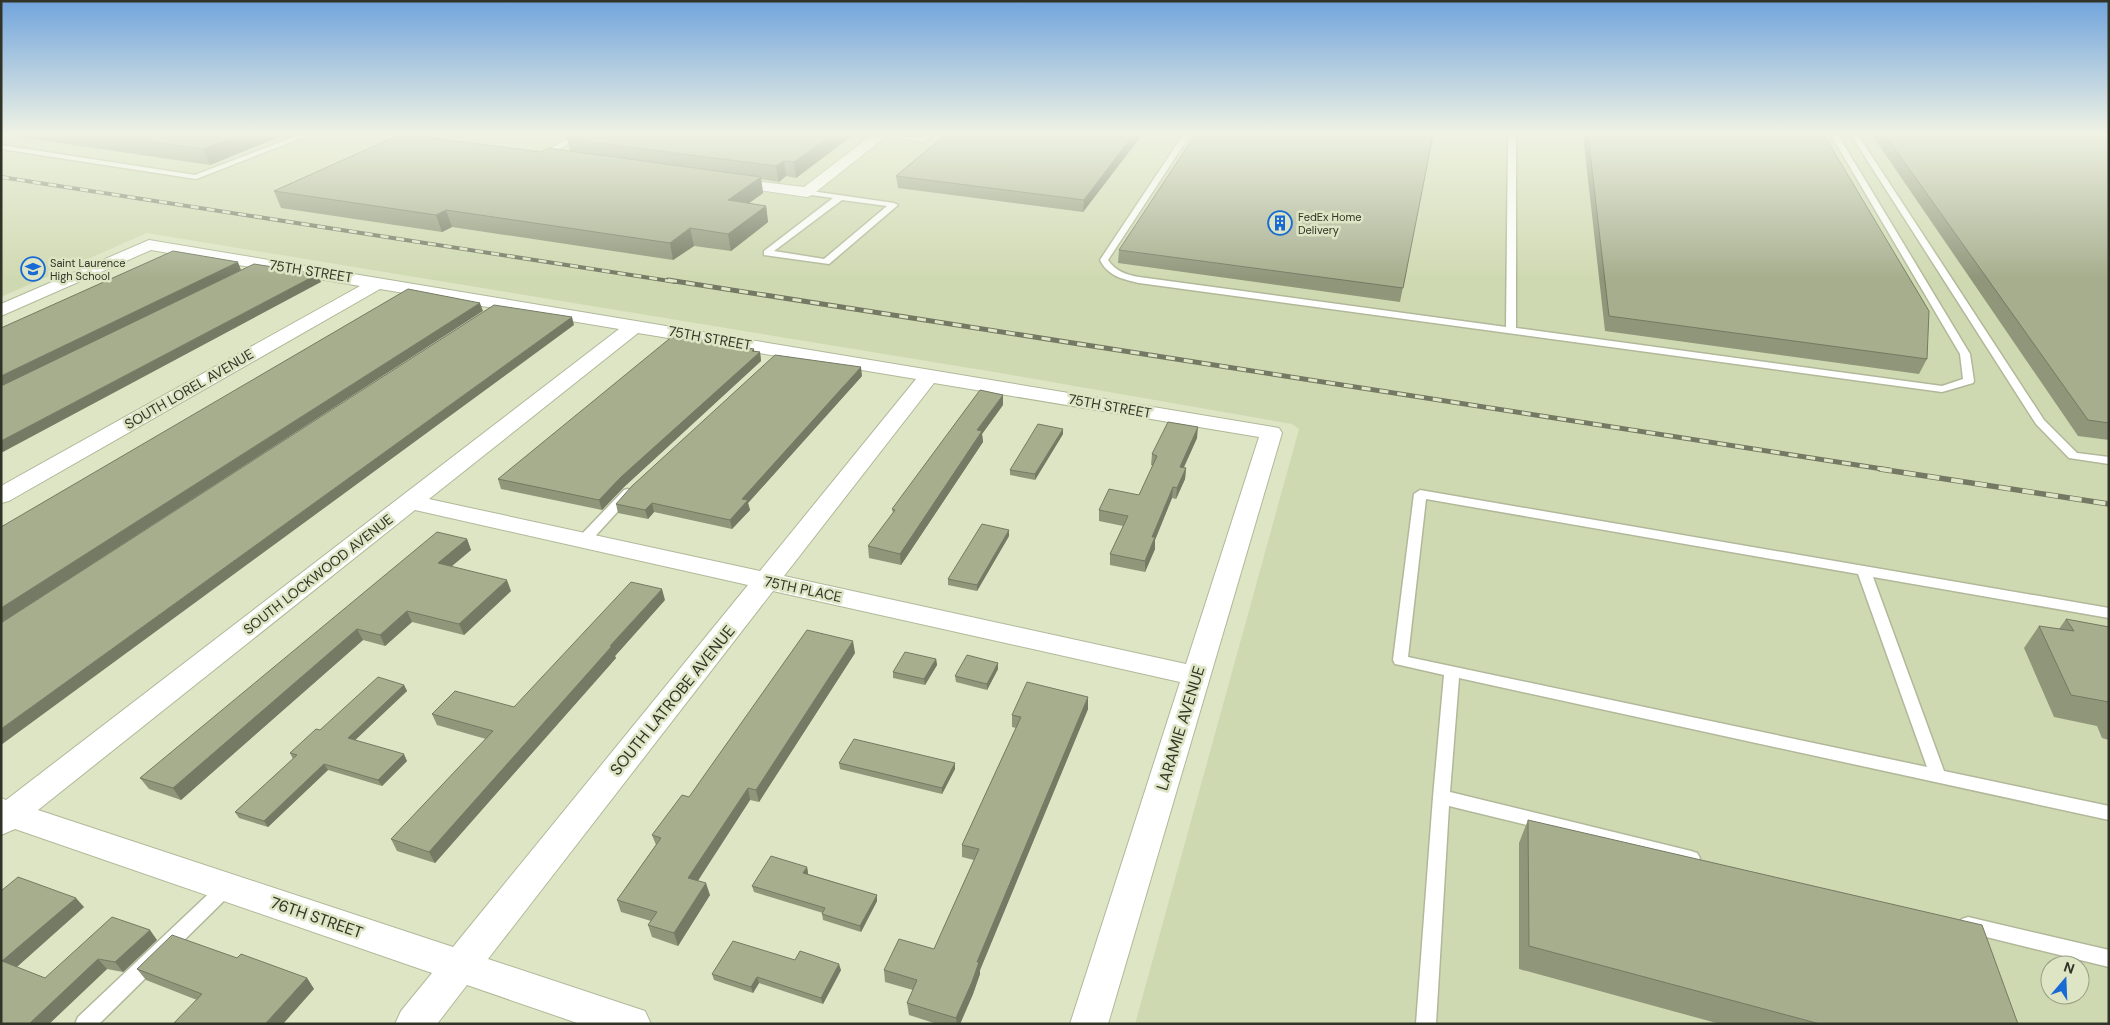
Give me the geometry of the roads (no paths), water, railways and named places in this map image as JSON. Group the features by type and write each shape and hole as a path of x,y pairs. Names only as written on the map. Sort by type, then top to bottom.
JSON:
{"street":[{"path":"739,183 808,192 820,183"},
{"name":"75TH STREET","path":"1,311 149,245 1271,433"},
{"name":"SOUTH LOREL AVENUE","path":"1,496 378,283"},
{"name":"SOUTH LOCKWOOD AVENUE","path":"5,815 635,326"},
{"name":"SOUTH LATROBE AVENUE","path":"414,1024 930,375"},
{"name":"LARAMIE AVENUE","path":"1089,1024 1271,433"},
{"name":"75TH PLACE","path":"409,502 1197,676"},
{"name":"76TH STREET","path":"5,815 227,887 632,1024"}],"lane":[{"path":"1155,183 1104,260 1106,266 1114,272 1139,280 1942,389 1970,381 1965,354 1863,183"},
{"path":"1511,332 1512,183"},
{"path":"1885,183 2040,422 2073,456 2109,461"},
{"path":"808,192 894,205 826,262 767,253 840,197"},
{"path":"246,272 263,264"},
{"path":"486,314 502,304"},
{"path":"768,364 782,350"},
{"path":"583,541 635,485"},
{"path":"2109,613 1420,494 1400,660 2109,813"},
{"path":"1864,571 1938,776"},
{"path":"1426,1024 1441,797 1452,672"},
{"path":"1441,797 1712,863"},
{"path":"85,1024 227,887"},
{"path":"1954,921 2109,959"}],"railway":[{"path":"39,183 676,282"},
{"path":"668,280 1889,470"},
{"path":"1880,469 2109,504"}],"place":[{"name":"FedEx Home Delivery","path":"1280,223"},
{"name":"Saint Laurence High School","path":"33,269"}]}
